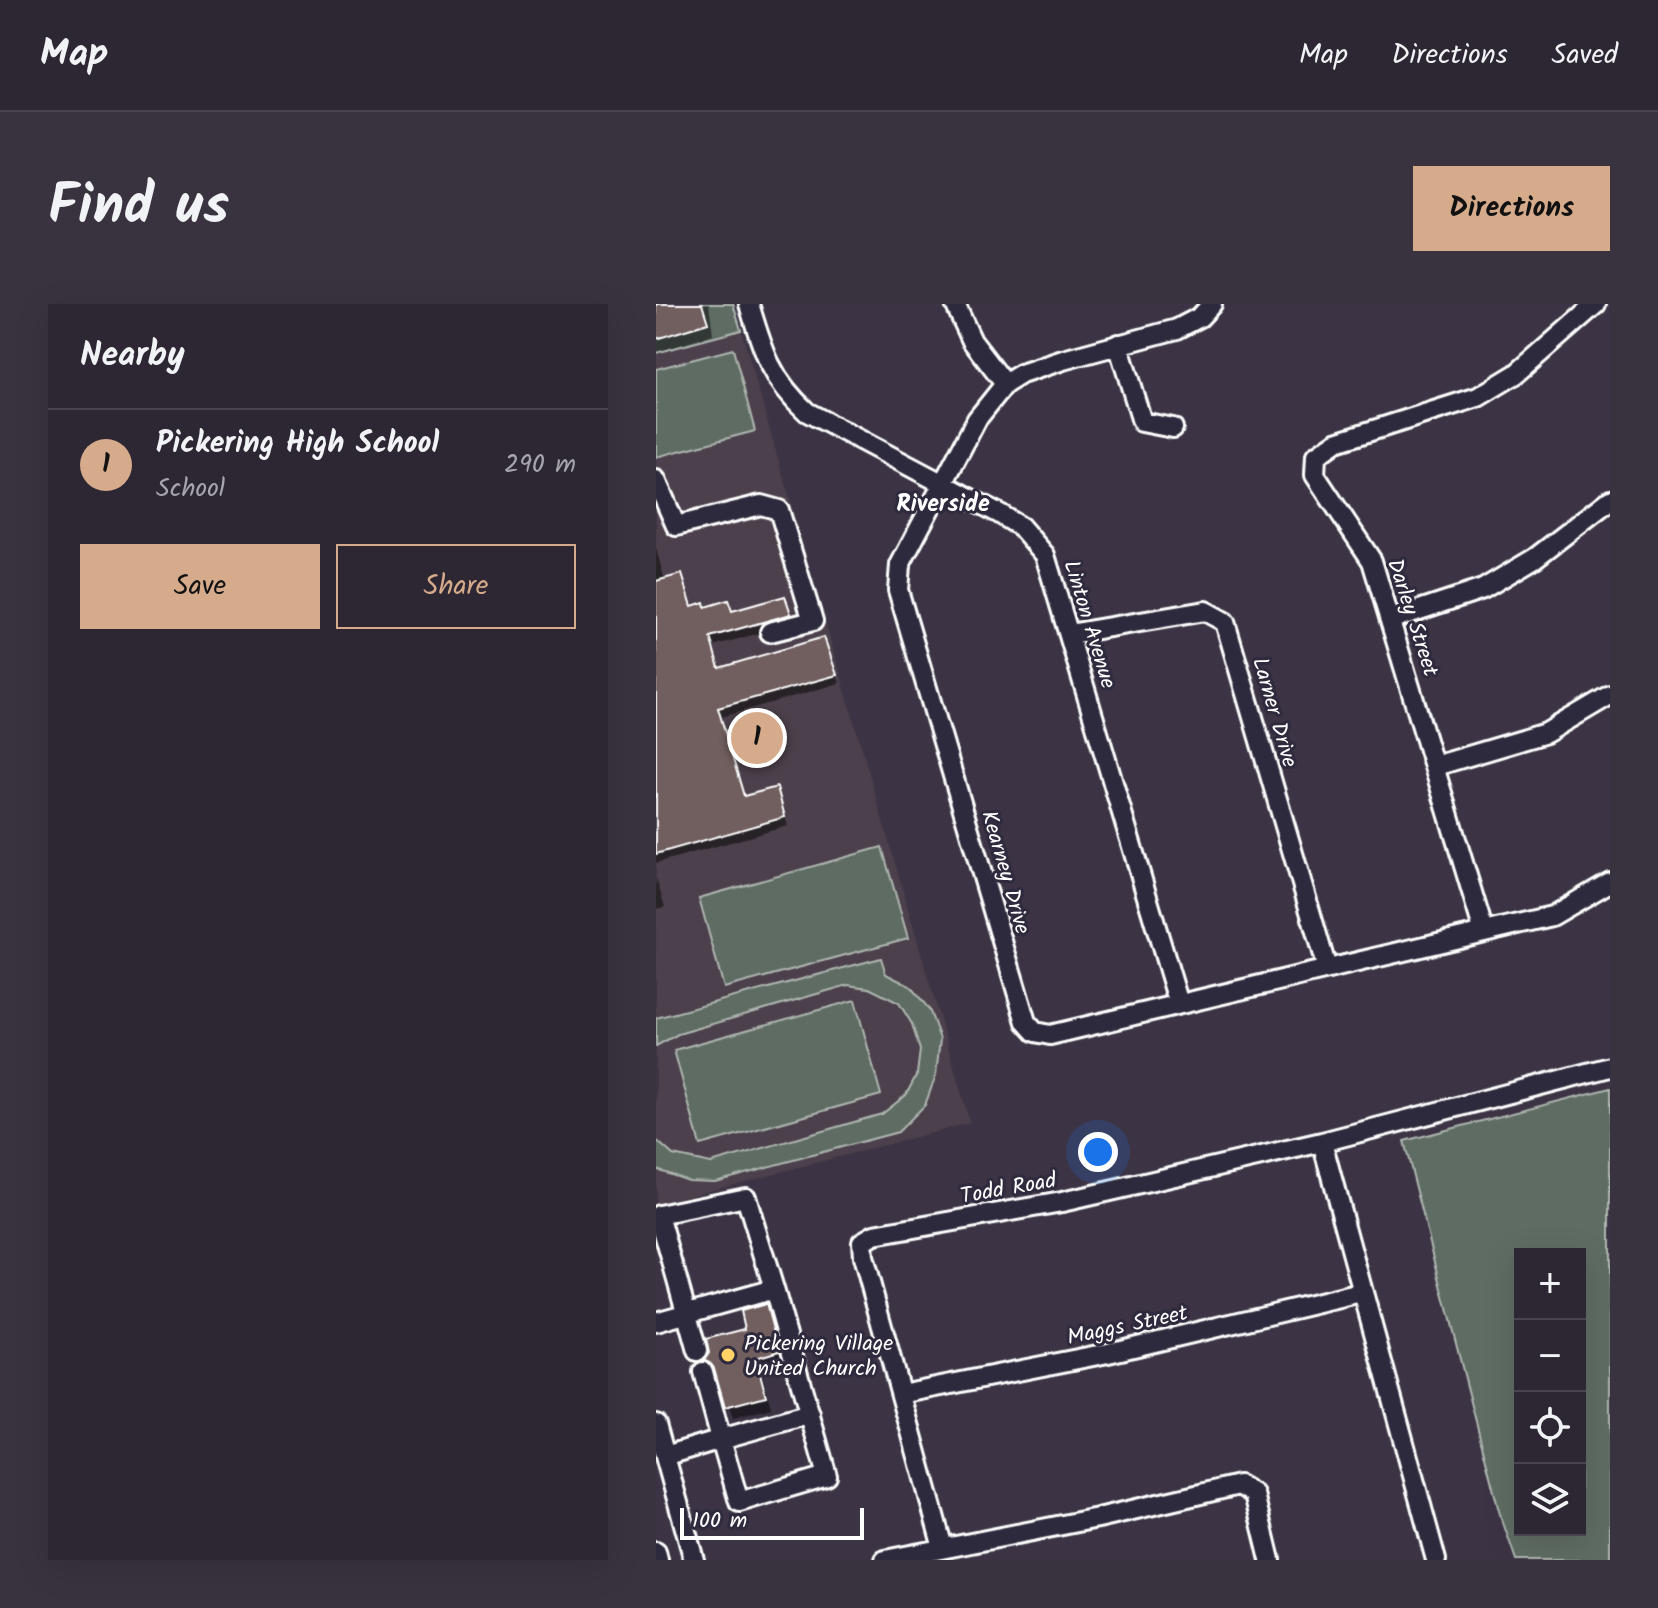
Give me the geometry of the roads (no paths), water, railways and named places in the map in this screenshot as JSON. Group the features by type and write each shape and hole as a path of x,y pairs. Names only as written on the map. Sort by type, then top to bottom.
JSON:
{"street":[{"name":"Linton Avenue","path":"749,304 765,361 785,392 807,412 1011,520 1034,540 1045,555 1179,1004"},
{"path":"955,304 972,341 1005,384"},
{"name":"Kearney Drive","path":"1212,304 1200,317 1177,329 1021,374 1005,384 977,419 900,565 898,590 1026,1022 1035,1032 1050,1035 1552,916 1610,882"},
{"name":"Darley Street","path":"1484,932 1372,561 1315,475 1316,456 1336,442 1478,397 1516,374 1596,304"},
{"path":"1118,344 1142,422 1173,428"},
{"path":"656,480 676,526 761,505 779,510 813,621 770,632"},
{"path":"1392,619 1483,589 1535,558 1610,500"},
{"name":"Larner Drive","path":"1069,634 1205,611 1225,622 1327,969"},
{"path":"1435,766 1546,733 1610,695"},
{"name":"Todd Road","path":"943,1548 862,1242 874,1235 1062,1202 1322,1142 1610,1067"},
{"path":"1322,1142 1436,1560"},
{"path":"697,1351 659,1215 746,1197 827,1476 739,1502 703,1372"},
{"path":"656,1322 774,1289"},
{"name":"Maggs Street","path":"901,1394 1108,1353 1361,1293"},
{"path":"665,1456 810,1414"},
{"path":"656,1424 694,1560"},
{"path":"885,1560 1098,1518 1239,1485 1254,1494 1270,1560"},
{"path":"656,1552 658,1560"}],"place":[{"name":"Pickering High School","path":"757,738"},
{"name":"Pickering Village United Church","path":"728,1355"}],"district":[{"name":"Riverside","path":"943,503"}]}
